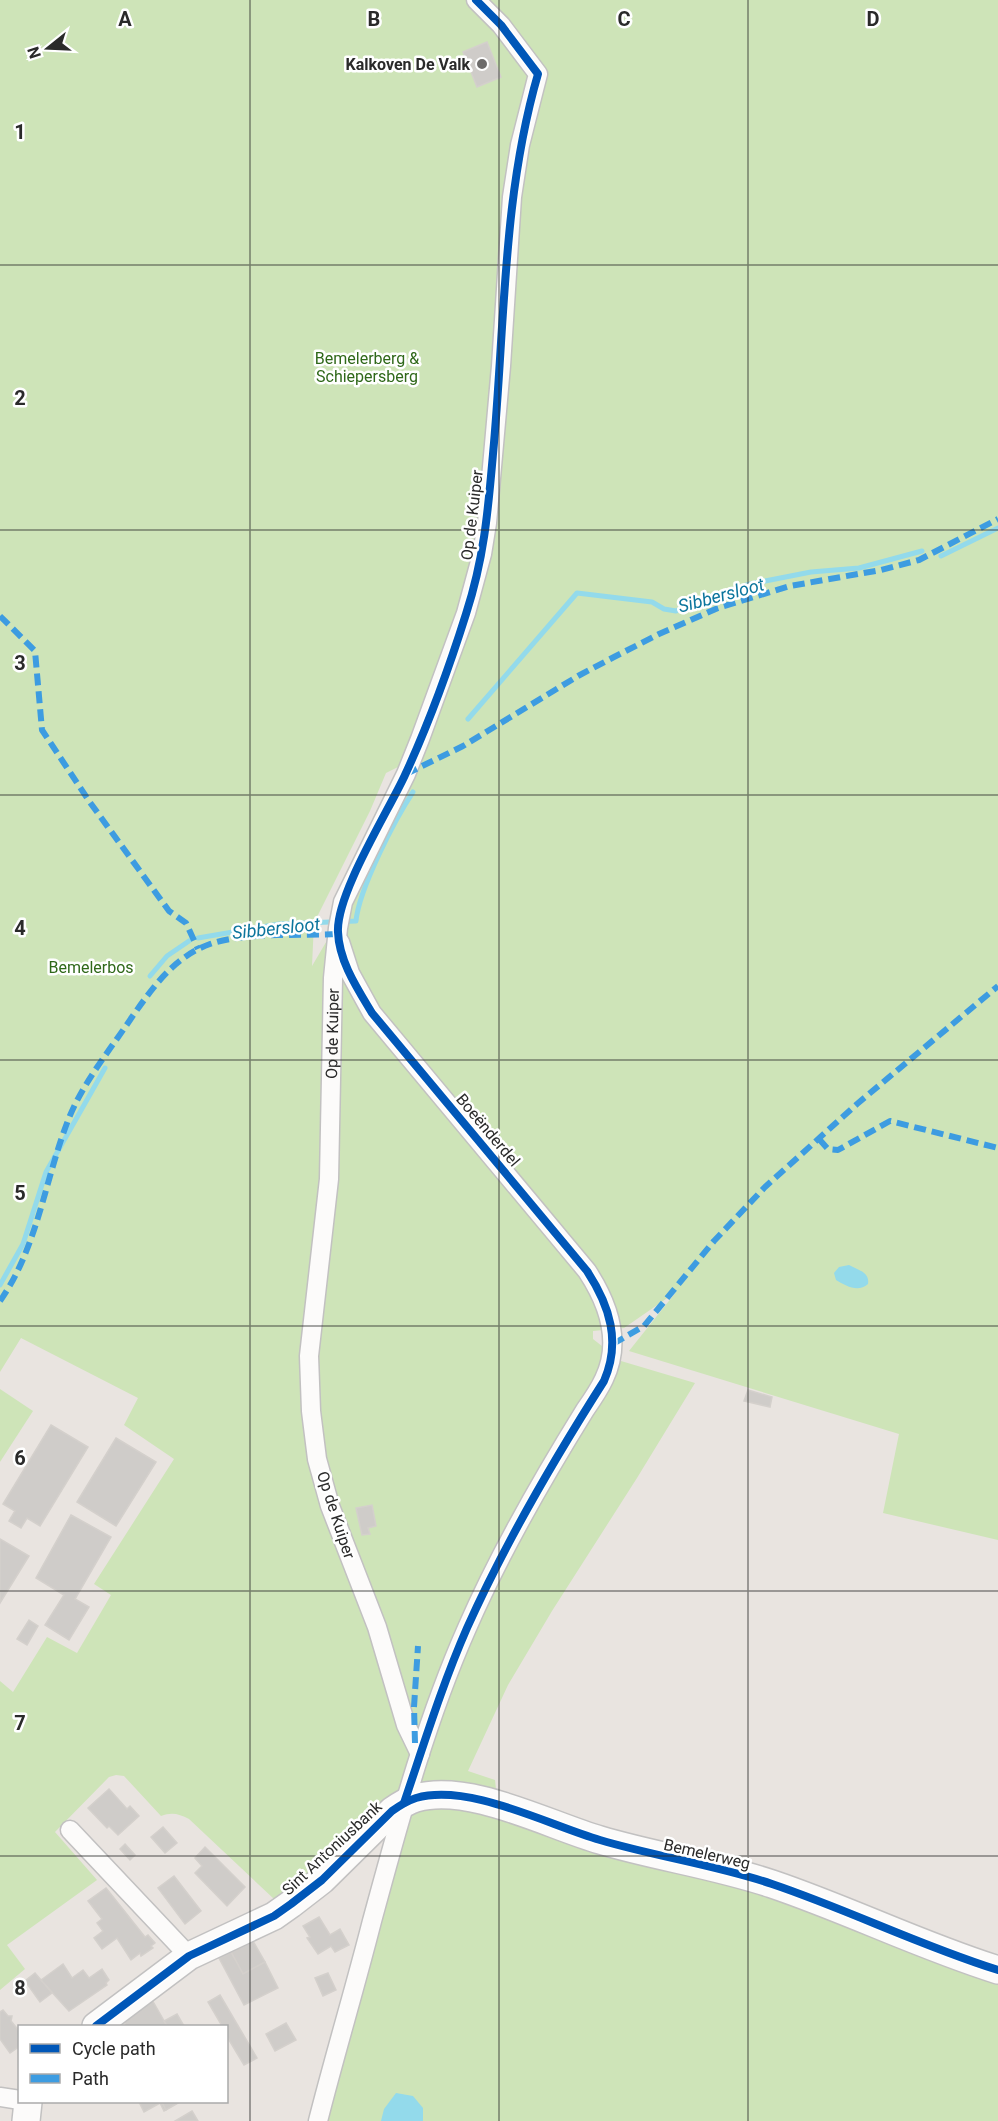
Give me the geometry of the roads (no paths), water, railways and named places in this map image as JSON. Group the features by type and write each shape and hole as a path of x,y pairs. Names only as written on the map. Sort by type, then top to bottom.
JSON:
{"street":[{"name":"Op de Kuiper","path":"420,1754 406,1725 377,1627 330,1506 317,1458 311,1411 309,1356 329,1179 333,978 339,917 346,895 406,774 424,730 463,622 483,554 498,397 512,197 520,146 538,74 501,25 476,0"},
{"name":"Boeënderdel","path":"338,934 350,973 372,1013 587,1271 601,1293 609,1315 613,1344 610,1364 604,1381 550,1466 505,1548 466,1630 435,1708 420,1754"},
{"path":"318,2121 404,1803 420,1754"},
{"name":"Bemelerweg","path":"404,1803 427,1796 478,1800 631,1849 771,1884 998,1970"},
{"name":"Sint Antoniusbank","path":"97,2025 189,1956 273,1916 291,1904 322,1880 384,1817 404,1803"},
{"path":"70,1830 189,1956"},
{"path":"0,2097 18,2100"},
{"path":"26,2121 27,2103"}],"water":[{"path":"849,1265 865,1274 868,1284 856,1288 836,1280 834,1273 839,1267"},
{"path":"396,2093 413,2096 423,2108 423,2121 381,2121 384,2109"}],"waterway":[{"name":"Sibbersloot","path":"941,556 998,528"},
{"name":"Sibbersloot","path":"468,719 577,593 652,602 664,609 676,611 703,599 750,584 811,572 859,568 922,551"},
{"name":"Sibbersloot","path":"198,938 279,924 356,921 371,873 388,836 413,792"},
{"name":"Sibbersloot","path":"150,976 167,956 189,941"},
{"name":"Sibbersloot","path":"0,1285 23,1244 46,1172 105,1068"}],"place":[{"name":"Kalkoven De Valk","path":"482,64"}],"park label":[{"name":"Bemelerberg & Schiepersberg","path":"367,367"},
{"name":"Bemelerbos","path":"91,967"}]}
